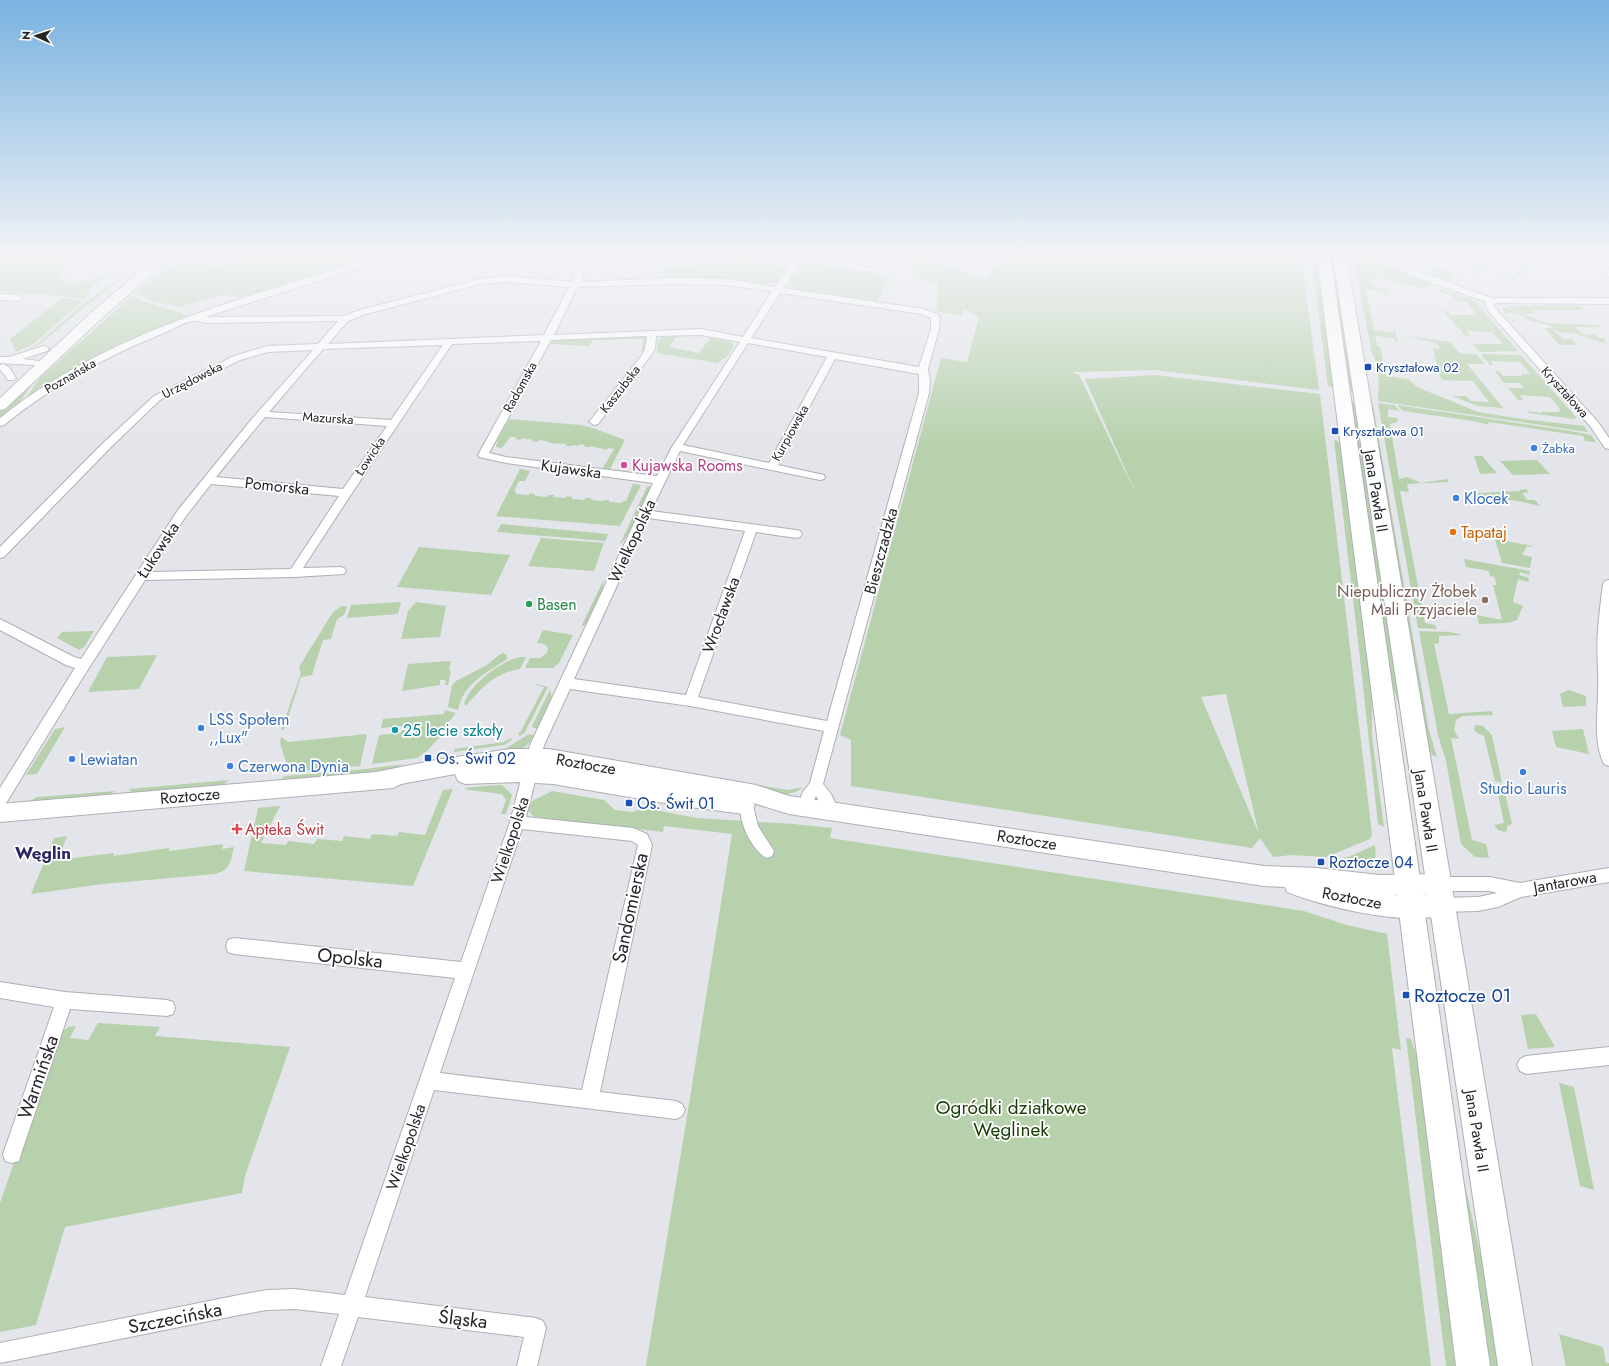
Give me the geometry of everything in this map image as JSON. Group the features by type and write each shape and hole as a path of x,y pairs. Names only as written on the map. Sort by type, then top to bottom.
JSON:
{"main road":[{"name":"Jana Pawła II","path":"1332,319 1473,1366"},
{"name":"Jana Pawła II","path":"1350,319 1514,1366"}],"street":[{"path":"0,389 80,319"},
{"path":"0,406 93,319"},
{"name":"Poznańska","path":"0,423 46,388 81,368 123,347 192,319"},
{"path":"198,319 206,320 266,319"},
{"path":"334,319 345,319"},
{"name":"Łukowska","path":"0,801 84,664 182,513 262,414 345,319"},
{"name":"Radomska","path":"483,455 558,319"},
{"name":"Wielkopolska","path":"331,1366 517,822 532,765 566,683 660,480 677,447 759,319"},
{"name":"Bieszczadzka","path":"797,806 808,796 816,785 924,393 925,381 923,369 935,329 936,319"},
{"name":"Kryształowa","path":"1500,319 1594,424 1609,446"},
{"name":"Urzędowska","path":"0,554 112,440 157,398 252,352 267,349 701,332 918,371 923,369"},
{"name":"Kaszubska","path":"594,422 646,356 650,349 652,333"},
{"name":"Łowicka","path":"294,573 346,493 449,342"},
{"path":"1,365 10,359 44,349"},
{"name":"Kurpiowska","path":"677,447 772,467 832,356"},
{"path":"10,359 28,363"},
{"path":"1,365 28,363 45,364"},
{"path":"1,365 6,369 12,378"},
{"name":"Mazurska","path":"262,414 393,423"},
{"name":"Kujawska","path":"483,455 506,460 660,480"},
{"path":"772,467 820,477"},
{"name":"Pomorska","path":"209,480 346,493"},
{"path":"644,514 796,534"},
{"name":"Wrocławska","path":"690,701 752,528"},
{"path":"141,576 340,571"},
{"path":"1609,584 1604,631 1605,693 1603,729 1609,760"},
{"path":"0,624 70,662 84,664"},
{"path":"566,683 690,701 832,727"},
{"name":"Roztocze","path":"0,813 380,779 496,773 532,765 568,760 756,794 797,806"},
{"name":"Roztocze","path":"532,765 562,776 682,797 747,805 797,806 1264,876 1324,893 1382,905 1409,896 1440,895"},
{"path":"816,785 826,798 832,811"},
{"path":"747,805 750,828 767,851"},
{"name":"Sandomierska","path":"517,822 634,835 642,839 645,845 589,1100"},
{"name":"Jantarowa","path":"1440,895 1478,904 1498,900 1520,890 1609,875"},
{"name":"Jantarowa","path":"1440,895 1490,884 1520,890"},
{"name":"Opolska","path":"234,946 465,971"},
{"path":"0,990 65,1000 167,1008"},
{"name":"Warmińska","path":"12,1154 65,1000"},
{"path":"1526,1065 1609,1056"},
{"path":"429,1081 676,1110"},
{"name":"Szczecińska","path":"0,1353 267,1300 296,1299 352,1306"},
{"name":"Śląska","path":"352,1306 536,1328 526,1366"}],"green space":[{"path":"36,319 62,319 32,345 16,352 10,339"},
{"path":"66,319 71,319 40,344 22,353 40,342"},
{"path":"106,319 183,319 101,353 25,399 40,378"},
{"path":"979,319 1309,319 1319,390 1155,370 1072,372 1079,375 1138,498 1085,379 1155,375 1320,394 1372,834 1370,839 1326,857 1292,855 1273,857 1260,838 1252,848 851,786 851,740 840,735 941,358 967,362","holes":["1226,694 1259,834 1201,697"]},
{"path":"1319,319 1326,319 1335,389 1328,386"},
{"path":"1335,319 1343,319 1355,392 1346,390"},
{"path":"1365,319 1372,319 1374,330 1393,333 1393,329 1398,341 1395,342 1394,338 1375,336 1377,346 1380,347 1386,376 1408,379 1417,387 1478,412 1584,426 1588,432 1378,401 1378,370 1372,353"},
{"path":"1450,319 1490,319 1518,351 1480,352 1472,344 1503,344 1492,332 1467,331 1470,336 1465,336"},
{"path":"1526,319 1536,319 1547,323 1600,325 1602,327 1575,327 1582,334 1595,335 1599,338 1604,338 1607,341 1604,341 1609,345 1577,334 1558,332 1549,325"},
{"path":"1545,328 1552,328 1563,339 1572,339 1577,345 1559,345"},
{"path":"645,336 648,338 645,352 641,352 644,339 593,340 589,346 550,344 553,340 562,339"},
{"path":"677,336 669,347 699,353 710,338 732,342 734,346 728,356 717,363 657,353 658,340 663,337"},
{"path":"1407,336 1450,342 1460,353 1476,354 1485,364 1467,364 1503,408 1478,406 1452,396 1466,396 1471,401 1489,402 1473,381 1442,380 1433,348 1442,349 1435,343"},
{"path":"1481,355 1521,355 1576,417 1575,419 1529,413 1528,411 1542,413 1560,412 1560,409 1550,397 1520,395 1523,400 1518,400 1508,388 1524,388 1520,383 1504,383 1495,371 1499,371 1503,376 1522,376 1521,374 1530,374 1520,362 1490,361 1493,365 1490,365"},
{"path":"34,382 20,402 21,403 0,418 0,411 29,384"},
{"path":"1347,400 1356,402 1403,709 1400,709 1385,660"},
{"path":"1378,403 1394,405 1400,411 1388,409 1388,417 1397,418 1398,422 1390,424 1399,479 1407,477 1421,483 1447,479 1449,482 1407,484 1409,492 1400,491 1425,623 1435,625 1437,629 1418,628"},
{"path":"1371,404 1373,405 1429,730 1437,757 1432,755 1423,735"},
{"path":"1397,405 1571,431 1591,435 1596,442 1585,441 1583,436 1488,422 1489,425 1473,421 1403,411"},
{"path":"509,419 581,425 625,440 610,469 603,468 614,449 608,448 607,450 591,446 584,447 585,445 580,444 579,446 566,446 567,444 549,443 550,442 539,440 538,442 522,438 521,440 515,439 516,437 510,437 502,448 496,447 498,439"},
{"path":"1334,440 1338,441 1344,454 1372,682 1372,736 1384,827 1378,824"},
{"path":"1474,456 1482,456 1497,473 1480,474"},
{"path":"1537,460 1550,474 1513,475 1500,461"},
{"path":"520,469 530,471 525,481 519,481 514,491 516,494 529,495 530,493 535,494 535,496 547,497 548,495 554,495 553,497 565,498 567,496 572,497 572,499 584,500 585,498 591,498 591,500 609,500 609,502 622,503 623,501 626,501 633,484 641,485 620,526 496,516"},
{"path":"648,485 650,488 649,492 630,532 619,546"},
{"path":"1526,489 1529,492 1522,493 1527,500 1535,500 1540,506 1478,495 1478,493 1520,491"},
{"path":"501,524 608,534 605,541 497,532"},
{"path":"541,538 604,543 594,571 528,566"},
{"path":"1495,539 1533,546 1526,546 1527,549 1525,548 1523,553 1523,555 1532,557 1530,568 1502,563"},
{"path":"419,547 510,555 491,595 397,587"},
{"path":"1464,559 1530,571 1529,575 1520,572 1519,575 1529,578 1528,582 1518,579 1513,602 1523,606 1517,620 1508,623 1479,624 1477,615 1502,620 1493,585 1497,585 1494,577 1490,576 1489,571 1466,567"},
{"path":"604,579 602,591 587,624 581,627"},
{"path":"401,602 398,614 347,618 351,605"},
{"path":"416,602 446,606 440,637 401,639 408,611"},
{"path":"342,606 347,606 344,615 337,619 331,639 323,640 312,675 301,677 284,730 281,730 301,673 299,667 333,612"},
{"path":"543,630 573,635 559,663 553,668 525,668 530,658 540,658 547,653 548,648 544,644 537,643"},
{"path":"94,631 84,647 79,650 57,638 62,632"},
{"path":"1419,631 1450,632 1463,635 1439,636 1439,643 1434,644 1449,714 1492,711 1493,715 1462,716 1456,720 1454,730 1459,739 1451,738 1472,840 1486,844 1489,858 1475,857 1461,844 1446,761 1438,735"},
{"path":"503,653 507,655 507,659 484,674 465,692 458,710 448,707 452,685 456,681 487,665"},
{"path":"157,655 139,689 88,692 107,657"},
{"path":"520,657 526,657 520,669 496,677 466,706 464,704 472,689 487,675 504,663"},
{"path":"451,661 449,670 451,671 448,685 445,685 446,680 440,680 440,685 402,691 408,664"},
{"path":"537,684 548,687 525,732 520,736 518,734 544,687 535,685"},
{"path":"550,690 552,697 537,728 533,728 532,726"},
{"path":"1569,690 1586,696 1586,706 1563,707 1560,694"},
{"path":"445,710 456,713 438,735 440,737 427,751 417,758 372,764 379,735 400,733 403,730 403,727 401,726 381,728 383,719 444,714"},
{"path":"1476,725 1483,726 1492,735 1502,783 1495,781 1484,736 1474,730"},
{"path":"65,727 37,774 26,775 55,729"},
{"path":"1583,729 1589,754 1556,747 1552,731"},
{"path":"367,734 360,766 285,772 286,762 280,743 281,737 288,742"},
{"path":"529,734 534,735 525,747 503,750"},
{"path":"511,738 512,740 504,745 454,752 454,749 504,742"},
{"path":"594,756 787,790 804,787 796,792 783,795 574,757"},
{"path":"405,764 377,773 281,781 285,776"},
{"path":"229,780 223,785 132,793 129,789"},
{"path":"502,785 512,795 506,814 501,814 506,800 502,794 468,790 464,788"},
{"path":"1496,786 1504,788 1512,824 1507,826 1507,830 1505,832 1498,830 1494,825 1504,823"},
{"path":"453,789 413,886 244,871 258,808 280,806 261,843 286,845 288,841 314,844 317,839 342,841 344,836 370,839 372,834 397,836 399,832 425,835 443,790"},
{"path":"115,791 108,796 31,803 33,799 37,797"},
{"name":"Ogródki działkowe Węglinek","path":"552,791 604,800 615,810 632,812 644,808 697,818 832,828 830,838 1304,911 1347,925 1387,934 1401,1050 1392,1048 1431,1366 646,1366 732,834 664,826 663,832 534,817 528,810 532,801"},
{"path":"67,836 58,860 114,853 113,856 169,848 169,851 223,844 222,849 234,847 231,861 225,870 215,874 103,884 31,894 54,838"},
{"path":"1375,845 1376,861 1368,869 1341,866 1340,861 1336,861 1353,855"},
{"path":"1536,1014 1555,1047 1528,1049 1521,1015"},
{"path":"98,1023 160,1027 155,1036 290,1047 245,1176 242,1193 65,1227 36,1325 0,1332 0,1203 58,1035 68,1027 76,1026 70,1038 88,1040"},
{"path":"1406,1038 1411,1039 1422,1072 1461,1366 1446,1366"},
{"path":"1559,1083 1574,1087 1594,1190 1580,1186"},
{"path":"1460,1184 1465,1185 1488,1288 1501,1366 1483,1366"},
{"path":"1559,1334 1603,1347 1606,1363 1609,1363 1609,1366 1566,1366"}],"place":[{"name":"Kryształowa 02","path":"1368,367"},
{"name":"Kryształowa 01","path":"1335,431"},
{"name":"Żabka","path":"1534,448"},
{"name":"Kujawska Rooms","path":"624,465"},
{"name":"Klocek","path":"1456,498"},
{"name":"Tapataj","path":"1453,532"},
{"name":"Niepubliczny Żłobek Mali Przyjaciele","path":"1485,600"},
{"name":"Basen","path":"529,604"},
{"name":"LSS Społem ,,Lux\"","path":"201,728"},
{"name":"25 lecie szkoły","path":"395,730"},
{"name":"Os. Świt 02","path":"428,758"},
{"name":"Lewiatan","path":"72,759"},
{"name":"Czerwona Dynia","path":"230,766"},
{"name":"Studio Lauris","path":"1523,772"},
{"name":"Os. Świt 01","path":"629,803"},
{"name":"Apteka Świt","path":"237,829"},
{"name":"Roztocze 04","path":"1321,862"},
{"name":"Roztocze 01","path":"1406,995"}],"district":[{"name":"Węglin","path":"43,853"}]}
